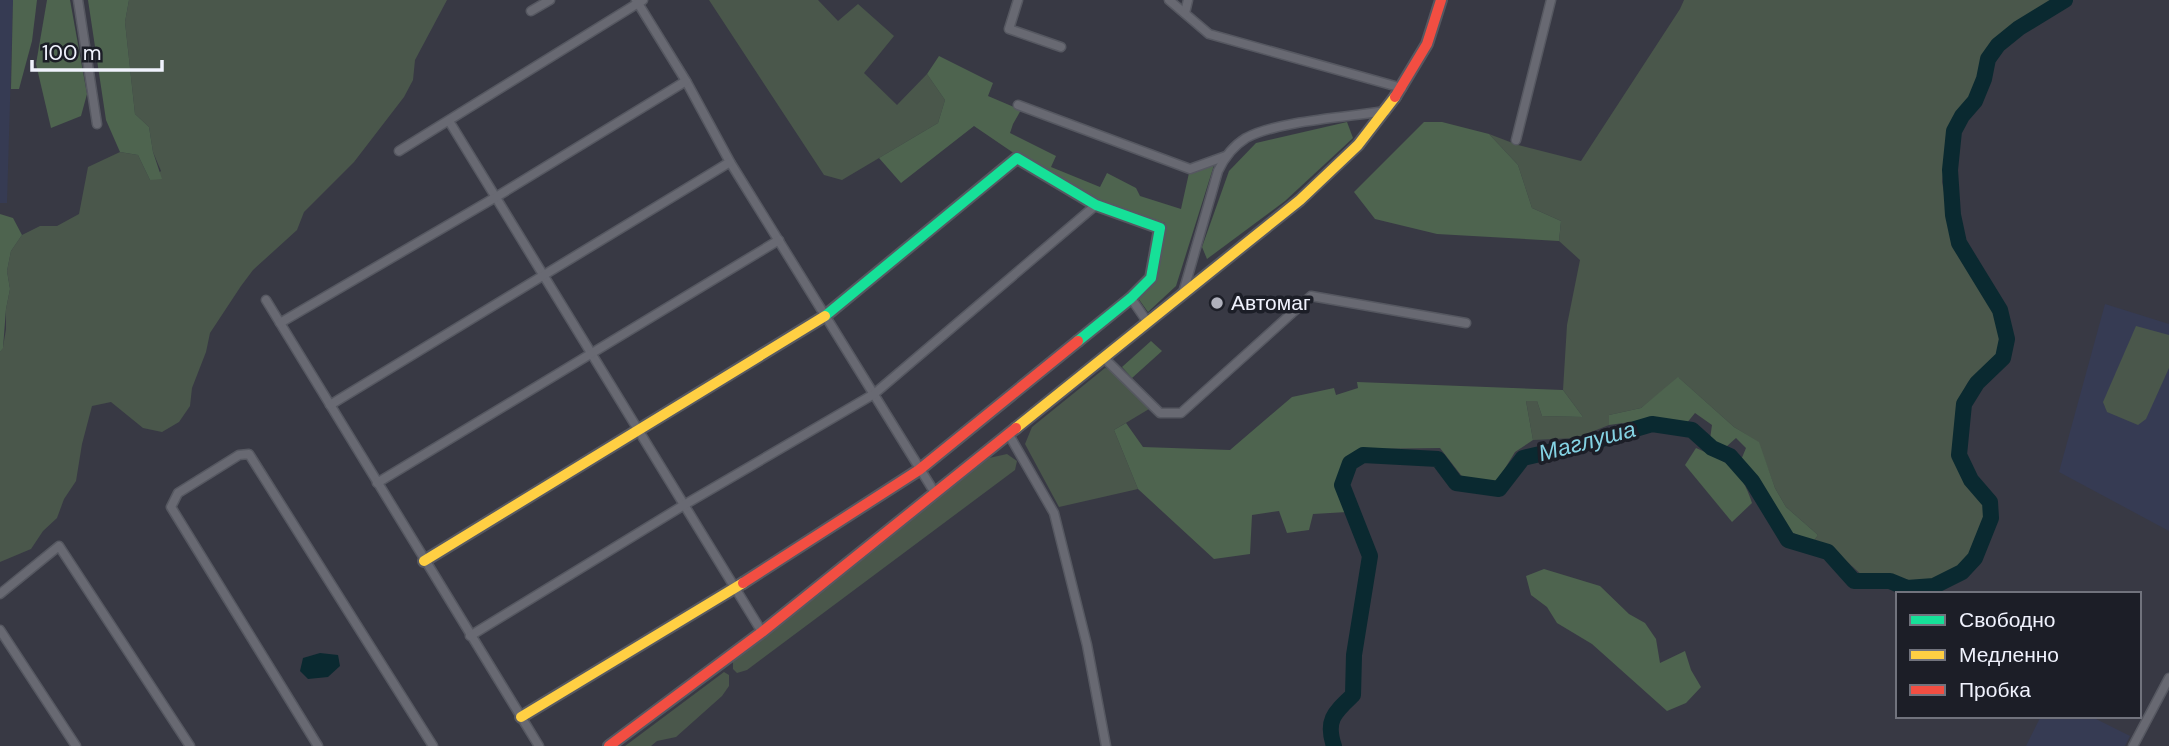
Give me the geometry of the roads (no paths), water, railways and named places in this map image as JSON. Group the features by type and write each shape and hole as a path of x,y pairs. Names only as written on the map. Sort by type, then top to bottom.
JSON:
{"street":[{"path":"78,0 97,124"},
{"path":"531,11 550,0"},
{"path":"1018,0 1009,29 1061,47"},
{"path":"1169,0 1209,34 1402,88"},
{"path":"1185,13 1188,0"},
{"path":"609,746 762,632 1300,200 1358,145 1386,111 1427,44 1441,0"},
{"path":"1516,140 1551,0"},
{"path":"399,151 639,1 687,81 730,163 935,493"},
{"path":"280,323 687,81"},
{"path":"1018,105 1190,169 1226,156"},
{"path":"1182,293 1218,172 1226,156 1244,139 1270,129 1386,111"},
{"path":"449,121 762,632"},
{"path":"425,561 826,316 1017,158 1096,205 1160,228 1151,278 1131,298 919,470 735,588 521,717"},
{"path":"330,405 730,163"},
{"path":"470,636 684,505 874,394 1096,205"},
{"path":"377,483 779,240"},
{"path":"1104,358 1160,413 1181,413 1311,296 1466,323"},
{"path":"1131,298 1148,323"},
{"path":"266,300 538,746"},
{"path":"1008,433 1054,513 1087,645 1106,746"},
{"path":"318,746 171,507 178,493 239,455 249,454 433,746"},
{"path":"0,594 59,546 190,746"},
{"path":"0,630 76,746"},
{"path":"2133,746 2169,678"}],"waterway":[{"name":"Маглуша","path":"1334,746 1331,737 1333,717 1353,695 1354,655 1370,556 1342,485 1350,463 1363,455 1438,459 1456,483 1499,489 1523,458 1652,424 1692,430 1712,448 1730,456 1752,481 1788,540 1828,552 1854,581 1890,581 1907,588 1934,586 1962,572 1975,558 1991,518 1990,502 1971,480 1959,455 1964,404 1977,383 2003,358 2007,339 2000,310 1959,243 1953,215 1950,170 1954,131 1975,101 1988,59 1998,45 2019,28 2065,0"}],"place":[{"name":"Автомаг","path":"1217,303"}]}
